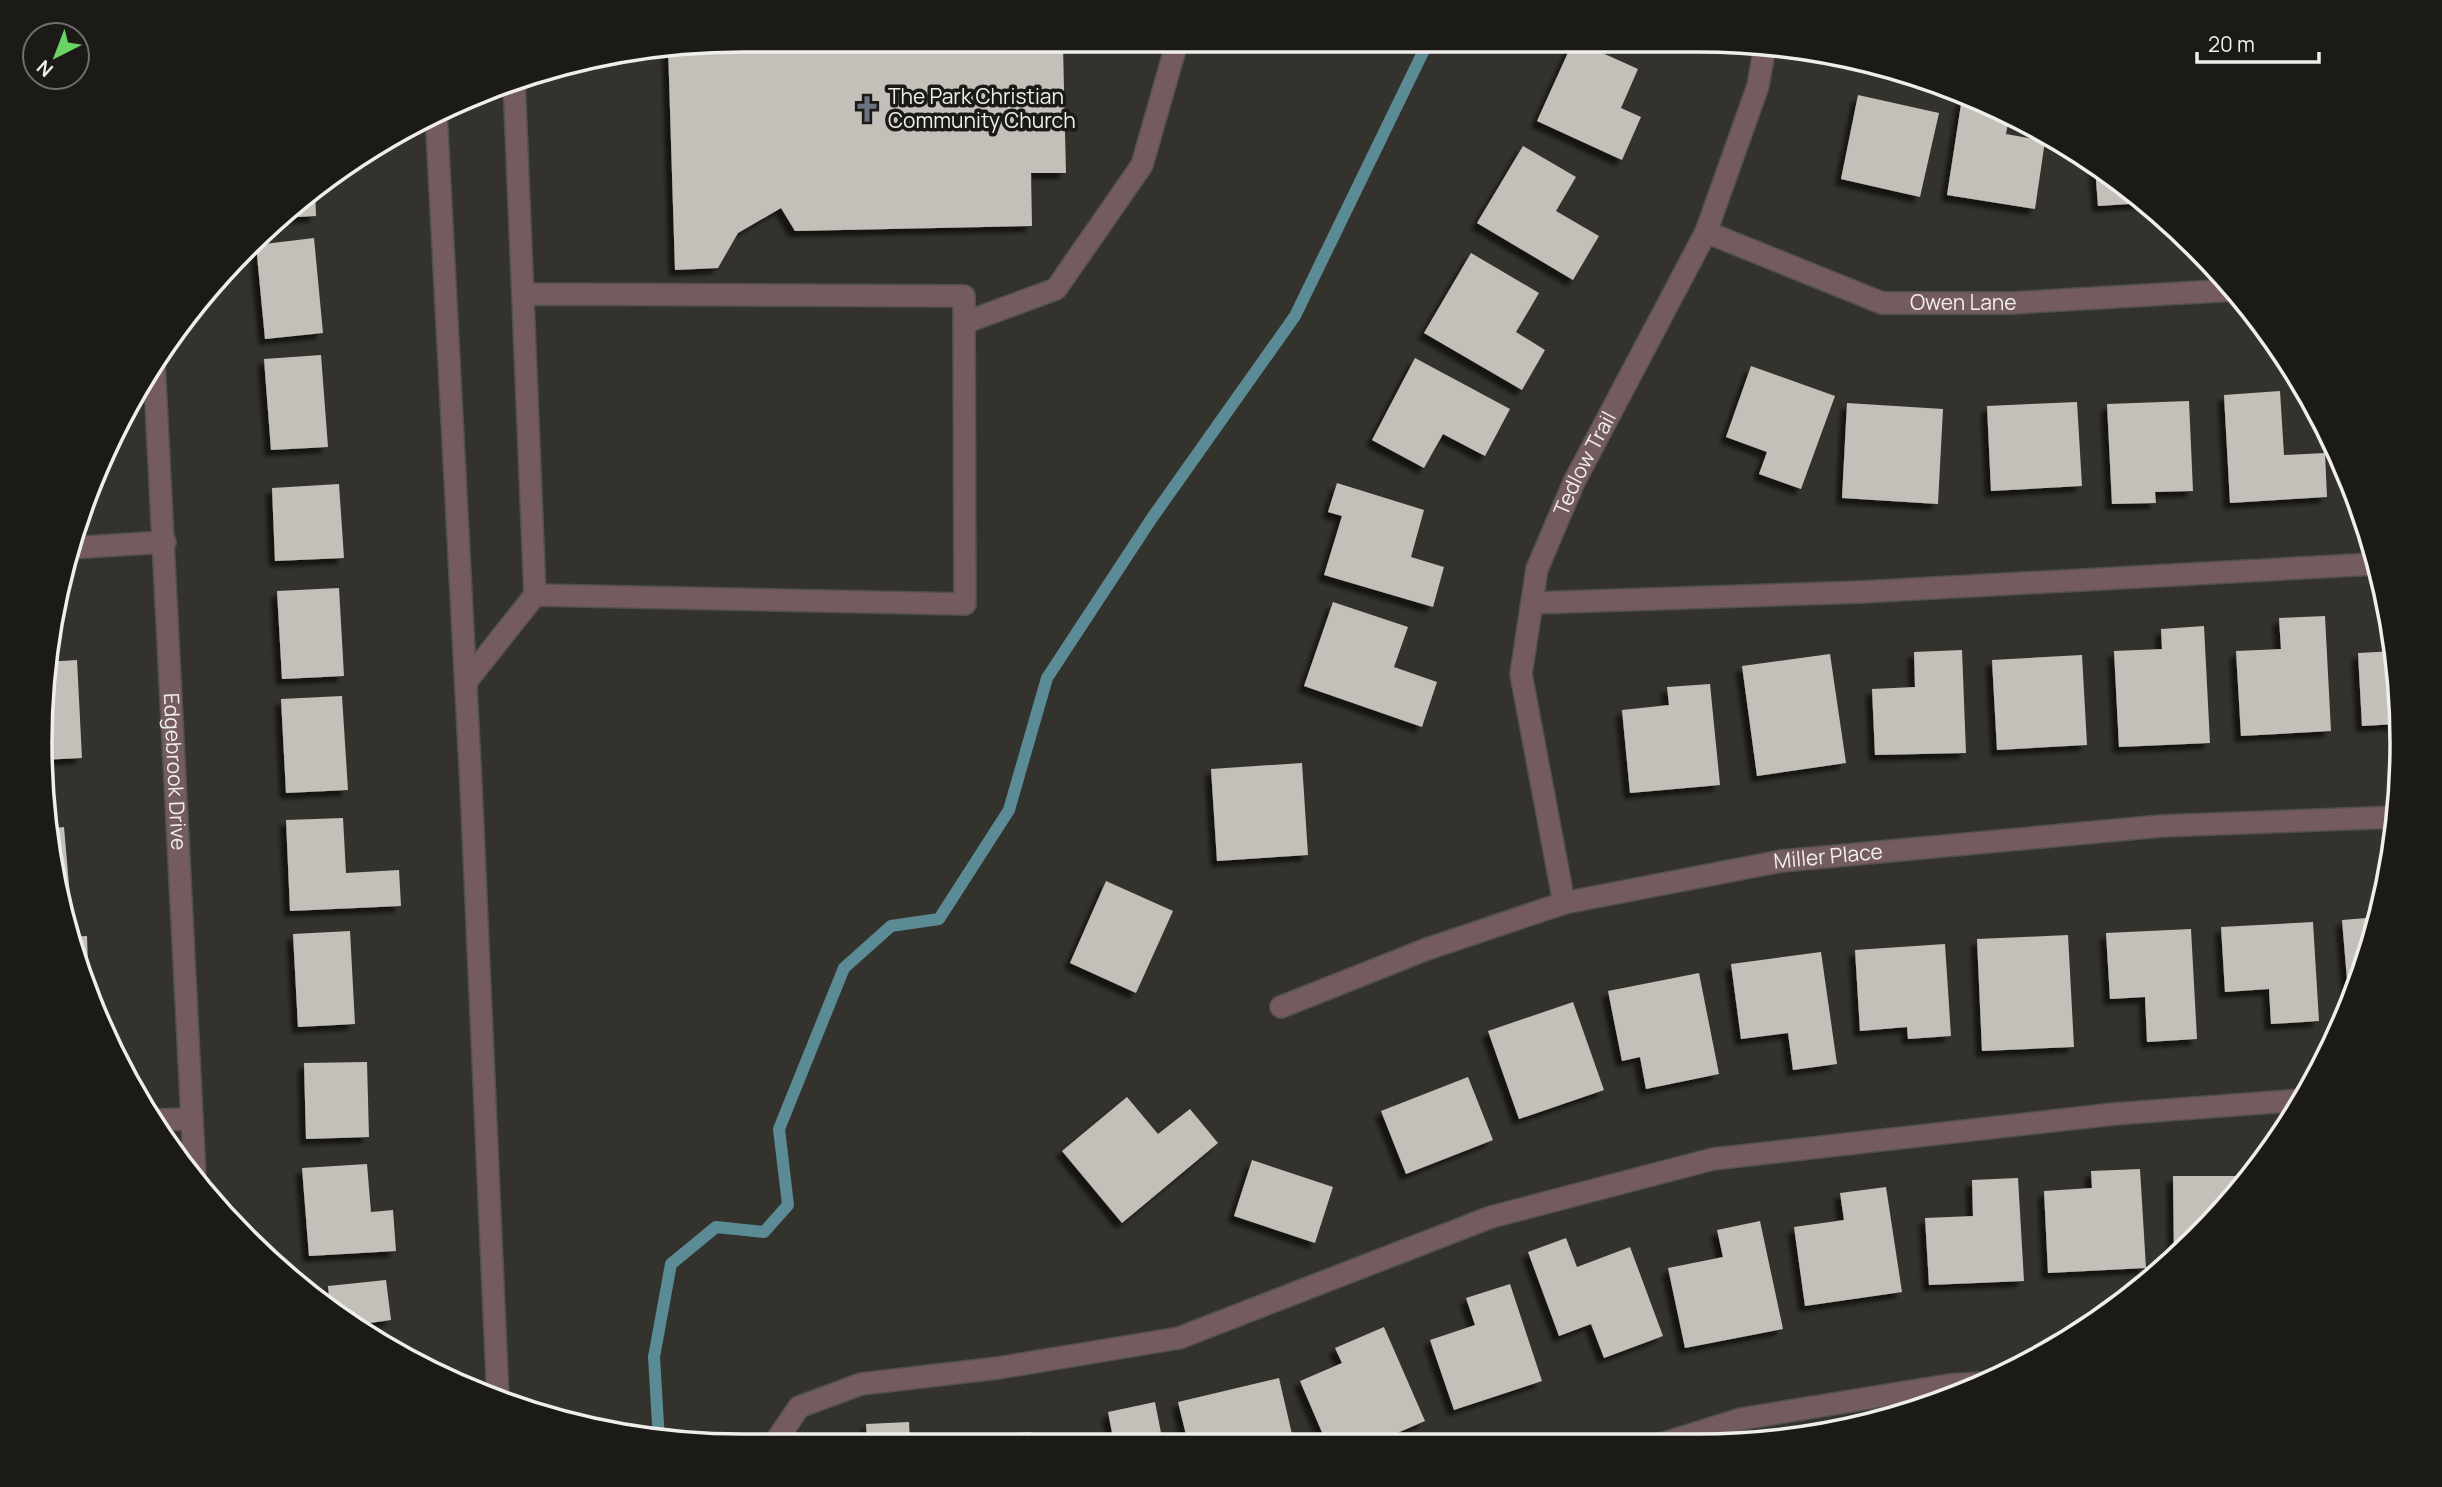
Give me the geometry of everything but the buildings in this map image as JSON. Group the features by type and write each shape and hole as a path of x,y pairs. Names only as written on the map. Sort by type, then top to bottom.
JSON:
{"street":[{"path":"964,323 1055,289 1142,165 1174,52"},
{"name":"Tedlow Trail","path":"1564,903 1521,674 1537,569 1574,482 1706,232 1758,86 1763,56"},
{"path":"466,682 535,595 515,91"},
{"path":"437,125 466,682 498,1389"},
{"name":"Owen Lane","path":"1706,232 1882,303 2012,303 2220,291"},
{"path":"523,295 964,296 965,604 535,595"},
{"name":"Edgebrook Drive","path":"155,382 194,1163"},
{"path":"81,547 165,542"},
{"path":"1532,603 1861,592 2366,564"},
{"name":"Miller Place","path":"1281,1007 1427,949 1564,903 1795,860 2161,826 2385,817"},
{"path":"781,1434 799,1407 861,1384 998,1368 1179,1338 1491,1217 1713,1159 2114,1114 2290,1101"},
{"path":"164,1120 192,1119"},
{"path":"1693,1434 1741,1419 1956,1385"}],"waterway":[{"path":"658,1429 654,1357 671,1264 716,1227 764,1232 788,1205 779,1129 844,968 891,926 939,919 1009,810 1047,678 1152,518 1295,316 1423,52"}],"place":[{"name":"The Park Christian Community Church","path":"867,109"}]}
